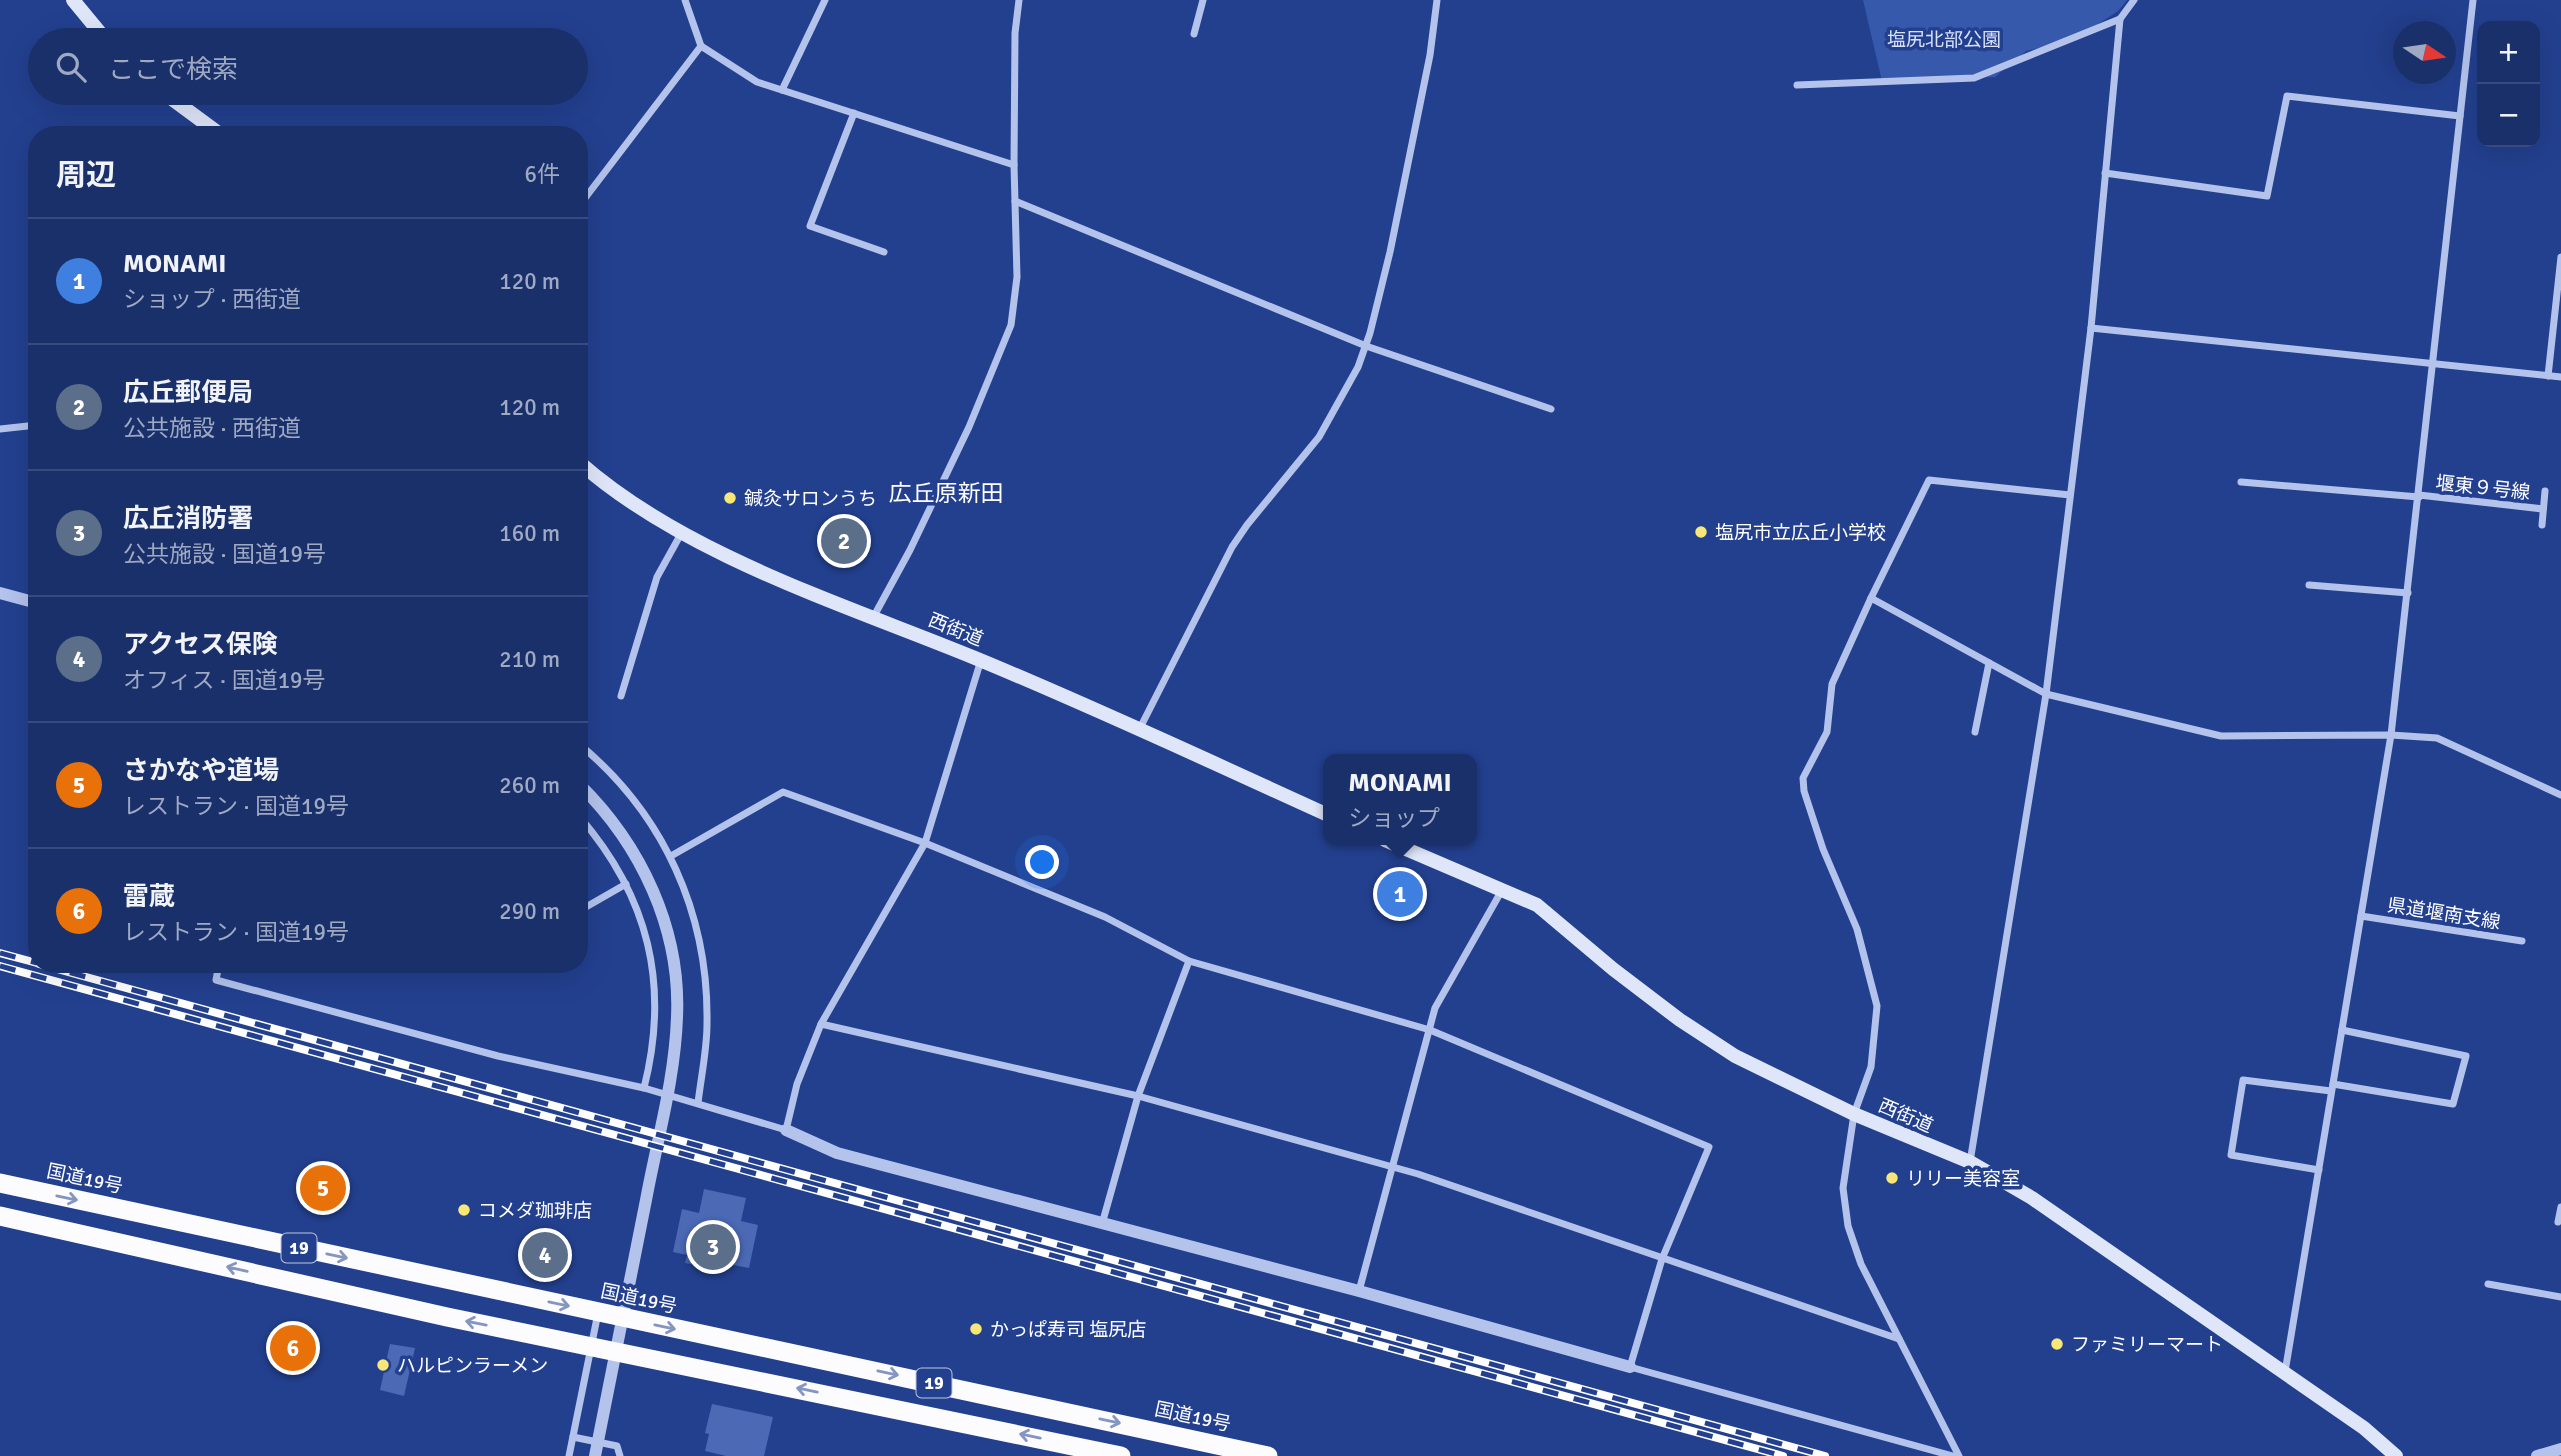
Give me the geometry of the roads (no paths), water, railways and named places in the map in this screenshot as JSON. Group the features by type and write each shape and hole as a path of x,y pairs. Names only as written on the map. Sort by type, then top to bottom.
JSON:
{"highway":[{"name":"国道19号","path":"0,1183 1268,1456"},
{"name":"19","path":"0,1216 447,1317 1121,1456"}],"main road":[{"path":"73,0 96,28"},
{"path":"180,105 209,126"},
{"name":"西街道","path":"588,470 652,516 727,555 981,660 1323,813"},
{"name":"西街道","path":"1397,845 1537,905 1680,1020 1735,1055 1854,1114 1970,1162 2032,1198 2364,1428 2396,1456"}],"street":[{"path":"685,0 701,46 757,82 1014,165"},
{"path":"782,90 825,0"},
{"path":"874,616 910,550 969,427 1011,325 1017,277 1014,165 1015,33 1019,0"},
{"path":"1194,34 1203,0"},
{"path":"1138,730 1232,547 1247,524 1319,437 1358,367 1391,252 1430,55 1437,0"},
{"path":"1970,1162 2046,694 2091,328 2120,19 2134,0"},
{"path":"2285,1373 2391,735 2473,0"},
{"path":"1797,85 1974,78 2120,19"},
{"path":"588,194 701,46"},
{"path":"2105,173 2267,196 2287,96 2460,116"},
{"path":"854,113 810,226 884,252"},
{"path":"1015,201 1366,346 1551,409"},
{"path":"2548,376 2561,257"},
{"path":"2091,328 2561,377"},
{"path":"0,429 28,426"},
{"path":"1959,1456 1861,1264 1848,1226 1843,1188 1854,1114 1871,1067 1877,1006 1857,929 1823,849 1802,778 1827,732 1832,684 1928,480 2070,495"},
{"name":"堰東９号線","path":"2241,482 2543,509"},
{"path":"2542,525 2545,491"},
{"path":"621,696 657,577 682,531"},
{"path":"2309,586 2408,593"},
{"path":"0,593 28,601"},
{"path":"1871,598 2046,694 2221,736 2437,737 2561,795"},
{"path":"786,1130 797,1084 821,1024 925,843 981,660"},
{"path":"1975,732 1989,663"},
{"path":"588,750 634,799 671,856 700,937 707,1025 698,1103"},
{"path":"671,856 783,792 925,843 1105,917 1189,961 1430,1030 1709,1147 1662,1259 1630,1367"},
{"path":"588,794 621,831 656,896 671,943 677,1016 664,1107 595,1456"},
{"path":"588,827 626,884 635,903 650,955 656,1007 644,1088"},
{"path":"588,906 626,884"},
{"path":"1359,1290 1435,1008 1502,890"},
{"name":"県道堰南支線","path":"2361,916 2522,941"},
{"path":"1102,1224 1138,1096 1189,961"},
{"path":"217,973 216,980 498,1056 644,1088 698,1103 786,1130 837,1153 1359,1290 1953,1456"},
{"path":"821,1024 1138,1096 1418,1174 1900,1339"},
{"path":"2319,1170 2231,1155 2243,1080 2332,1088 2453,1104 2466,1056 2342,1030"},
{"path":"2558,1222 2561,1207"},
{"path":"2488,1284 2561,1297"},
{"path":"569,1456 598,1312"},
{"path":"573,1437 617,1446 620,1456"},
{"path":"2538,1456 2561,1449"}],"railway":[{"path":"0,953 28,961"},
{"path":"0,966 1783,1456"},
{"path":"72,973 1825,1456"}],"place":[{"name":"鍼灸サロンうち","path":"730,498"},
{"name":"塩尻市立広丘小学校","path":"1701,532"},
{"name":"広丘郵便局","path":"844,541"},
{"name":"MONAMI","path":"1400,894"},
{"name":"リリー美容室","path":"1892,1178"},
{"name":"さかなや道場","path":"323,1188"},
{"name":"コメダ珈琲店","path":"464,1210"},
{"name":"広丘消防署","path":"713,1247"},
{"name":"アクセス保険","path":"545,1255"},
{"name":"かっぱ寿司 塩尻店","path":"976,1329"},
{"name":"ファミリーマート","path":"2057,1344"},
{"name":"雷蔵","path":"293,1348"},
{"name":"ハルピンラーメン","path":"383,1365"}],"district":[{"name":"広丘原新田","path":"946,493"}],"park label":[{"name":"塩尻北部公園","path":"1944,39"}]}
